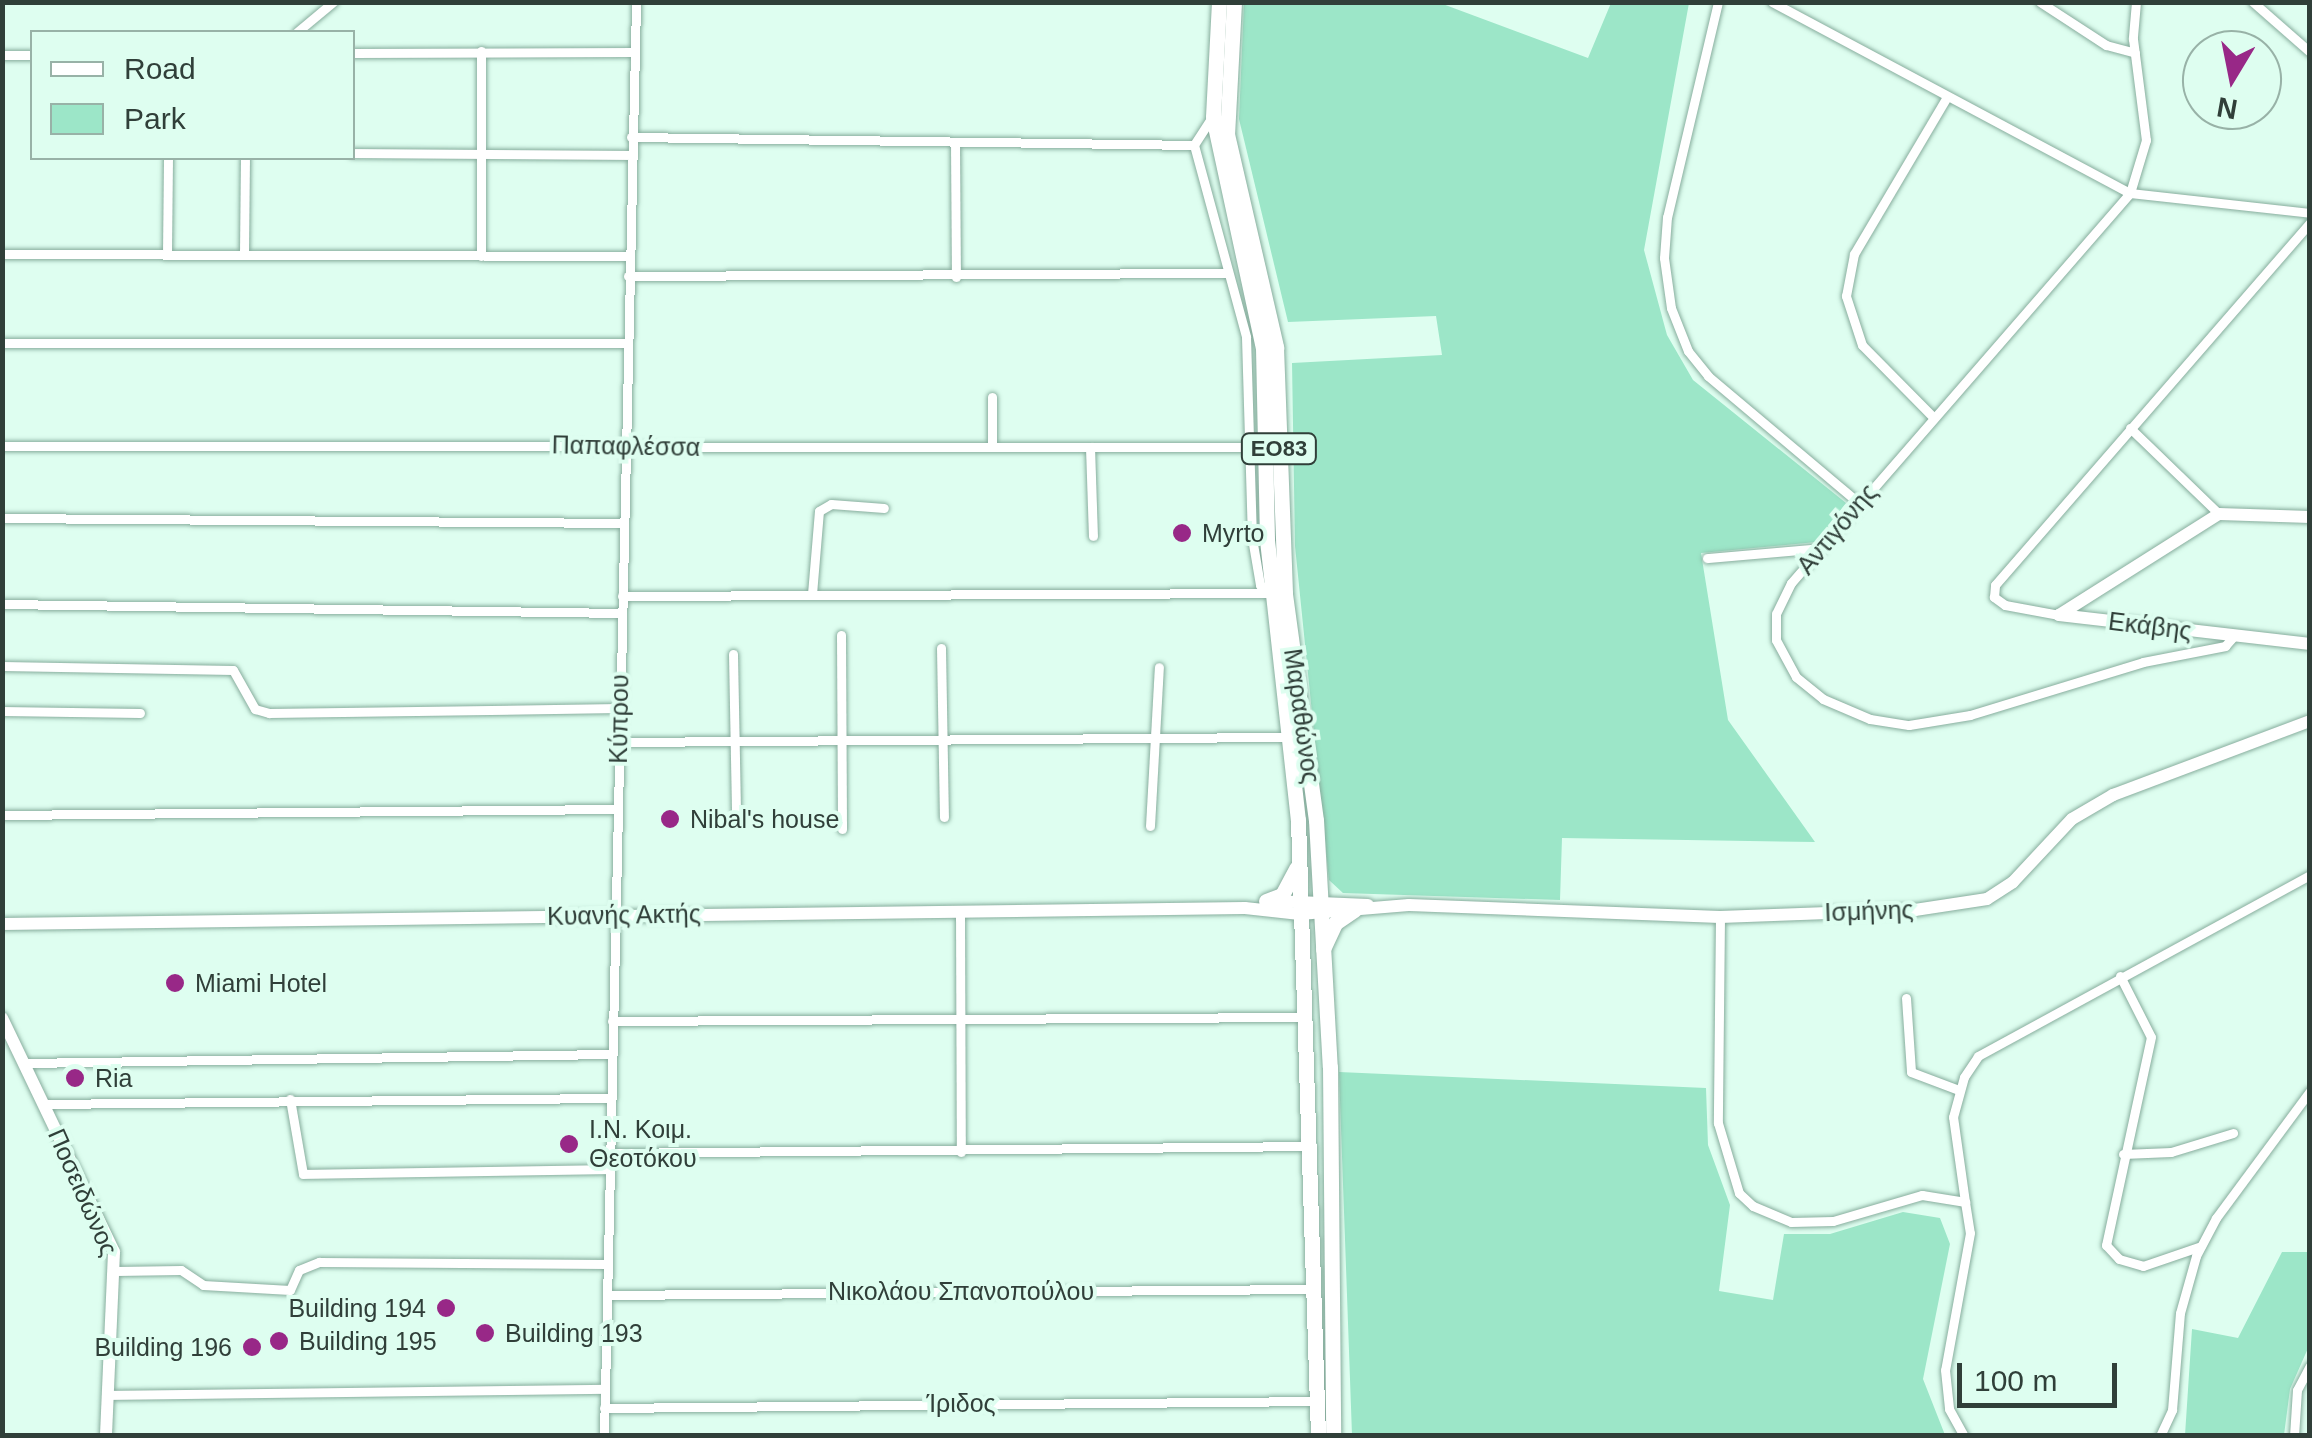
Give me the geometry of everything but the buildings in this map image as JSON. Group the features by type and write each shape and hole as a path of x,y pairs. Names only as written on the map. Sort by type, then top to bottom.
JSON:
{"main road":[{"name":"Μαραθώνος","path":"1219,2 1212,116 1263,348 1272,593 1300,856 1313,1146 1318,1436"},
{"name":"Μαραθώνος","path":"1234,2 1226,121 1276,347 1285,594 1316,820 1333,1436"},
{"path":"1266,901 1286,890 1300,856"},
{"path":"1322,953 1336,923 1354,910"}],"street":[{"path":"299,30 332,2"},
{"name":"Κύπρου","path":"604,1436 636,2"},
{"path":"1718,2 1667,217 1670,308 1688,351 1708,376 1858,503"},
{"path":"1772,2 2130,193 2310,213"},
{"path":"2040,2 2106,45 2135,54"},
{"name":"Αντιγόνης","path":"2136,2 2135,54 2146,133 2130,193 1858,503 1782,597 1776,640 1810,690 1884,722 1931,724 2143,662 2226,646 2234,636"},
{"path":"2252,2 2310,52"},
{"path":"481,51 482,256"},
{"path":"355,53 633,52"},
{"path":"2,55 30,55"},
{"path":"1933,417 1862,346 1846,296 1854,254 1947,97"},
{"path":"1212,116 1194,145 1246,337 1255,562 1260,585 1272,593"},
{"path":"632,137 1194,145"},
{"path":"955,142 956,277"},
{"path":"355,153 631,155"},
{"path":"167,254 168,160"},
{"path":"244,252 245,160"},
{"path":"2218,514 2130,428 2310,222"},
{"path":"2,254 629,256"},
{"path":"628,276 1228,273"},
{"path":"2,344 627,344"},
{"path":"992,398 992,446"},
{"name":"Εκάβης","path":"2130,428 2014,559 1994,597 2059,615 2310,644"},
{"name":"Παπαφλέσσα","path":"2,446 1249,447"},
{"path":"1090,447 1093,536"},
{"path":"812,594 819,511 832,504 884,508"},
{"path":"2059,615 2218,514 2310,517"},
{"path":"2,518 623,523"},
{"path":"1707,558 1821,548"},
{"path":"622,596 1272,593"},
{"path":"2,604 621,613"},
{"path":"841,634 842,829"},
{"path":"941,648 944,817"},
{"path":"733,654 736,814"},
{"path":"2,666 233,670 255,708 270,713 619,708"},
{"path":"1150,826 1159,667"},
{"path":"2,711 140,712"},
{"name":"Ισμήνης","path":"1375,906 1720,917 1916,910 1987,899 2012,882 2072,819 2113,795 2310,721"},
{"path":"618,742 1289,736"},
{"path":"2,815 617,810"},
{"path":"1964,1436 1950,1408 1945,1370 1970,1234 1953,1118 1959,1090 1994,1043 2310,875"},
{"name":"Κυανής Ακτής","path":"1245,908 1266,901 1300,907"},
{"path":"1318,906 1354,910 1375,906"},
{"path":"1300,907 1375,906"},
{"name":"Κυανής Ακτής","path":"2,924 1300,907"},
{"path":"960,911 961,1152"},
{"path":"1720,917 1718,1124 1740,1192 1753,1206 1790,1222 1833,1222 1922,1195 1964,1202"},
{"path":"2120,976 2152,1037 2106,1234 2111,1254 2143,1266 2201,1246"},
{"path":"1906,998 1911,1072 1959,1090"},
{"path":"612,1021 1308,1017"},
{"name":"Ποσειδώνος","path":"2,1018 114,1252 106,1436"},
{"path":"24,1063 612,1054"},
{"path":"2160,1436 2172,1410 2180,1312 2201,1246 2310,1091"},
{"path":"290,1098 303,1174 609,1169"},
{"path":"44,1104 290,1098 611,1098"},
{"path":"2122,1154 2171,1152 2233,1133"},
{"path":"610,1153 1313,1146"},
{"path":"116,1271 181,1270 203,1285 290,1290 299,1270 319,1262 607,1264"},
{"name":"Νικολάου Σπανοπούλου","path":"607,1296 1316,1289"},
{"path":"2294,1436 2297,1390 2310,1366"},
{"path":"108,1396 605,1388"},
{"name":"Ίριδος","path":"604,1408 1318,1401"}],"green space":[{"path":"1244,3 1440,3 1588,58 1611,3 1689,3 1644,250 1667,335 1693,380 1846,503 1816,542 1701,553 1728,720 1815,842 1562,838 1560,900 1343,893 1329,880 1295,546 1292,363 1442,355 1436,316 1288,322 1239,119"},
{"path":"1339,1072 1706,1088 1708,1145 1730,1205 1719,1291 1773,1300 1784,1234 1830,1234 1903,1212 1940,1218 1950,1244 1923,1379 1945,1435 1352,1435"},
{"path":"2282,1252 2310,1252 2309,1346 2290,1389 2284,1435 2185,1435 2192,1329 2238,1338"}],"place":[{"name":"Myrto","path":"1182,533"},
{"name":"Nibal's house","path":"670,819"},
{"name":"Miami Hotel","path":"175,983"},
{"name":"Ria","path":"75,1078"},
{"name":"Ι.Ν. Κοιμ. Θεοτόκου","path":"569,1144"},
{"name":"Building 194","path":"446,1308"},
{"name":"Building 193","path":"485,1333"},
{"name":"Building 195","path":"279,1341"},
{"name":"Building 196","path":"252,1347"}]}
